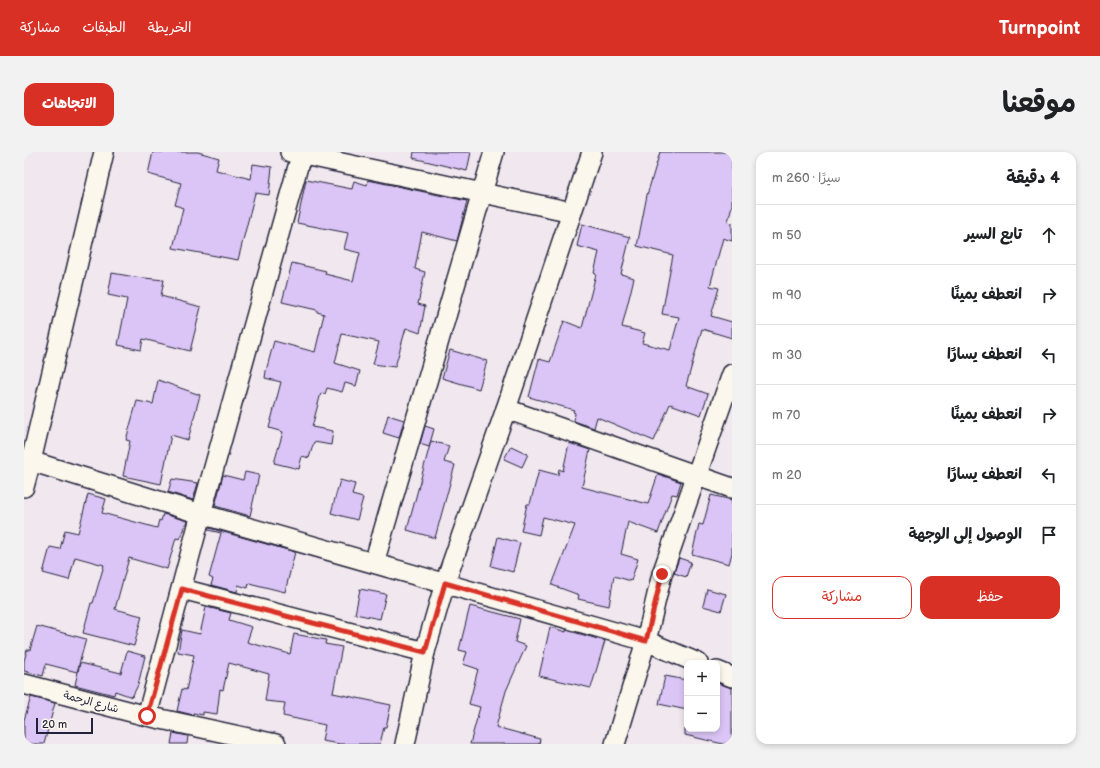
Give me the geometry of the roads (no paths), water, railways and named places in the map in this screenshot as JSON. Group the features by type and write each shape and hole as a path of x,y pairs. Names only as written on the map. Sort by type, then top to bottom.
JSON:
{"street":[{"path":"24,487 28,460 104,152"},
{"path":"374,563 494,152"},
{"path":"405,744 425,652 445,583 506,409 592,152"},
{"path":"147,716 298,153 482,194 572,212"},
{"path":"615,744 646,641 662,574 732,374"},
{"path":"506,409 732,488"},
{"path":"28,460 201,514 646,641 691,660"},
{"path":"182,589 425,652"},
{"path":"720,672 732,677"},
{"name":"شارع الرحمة","path":"24,684 147,716 276,744"}]}
